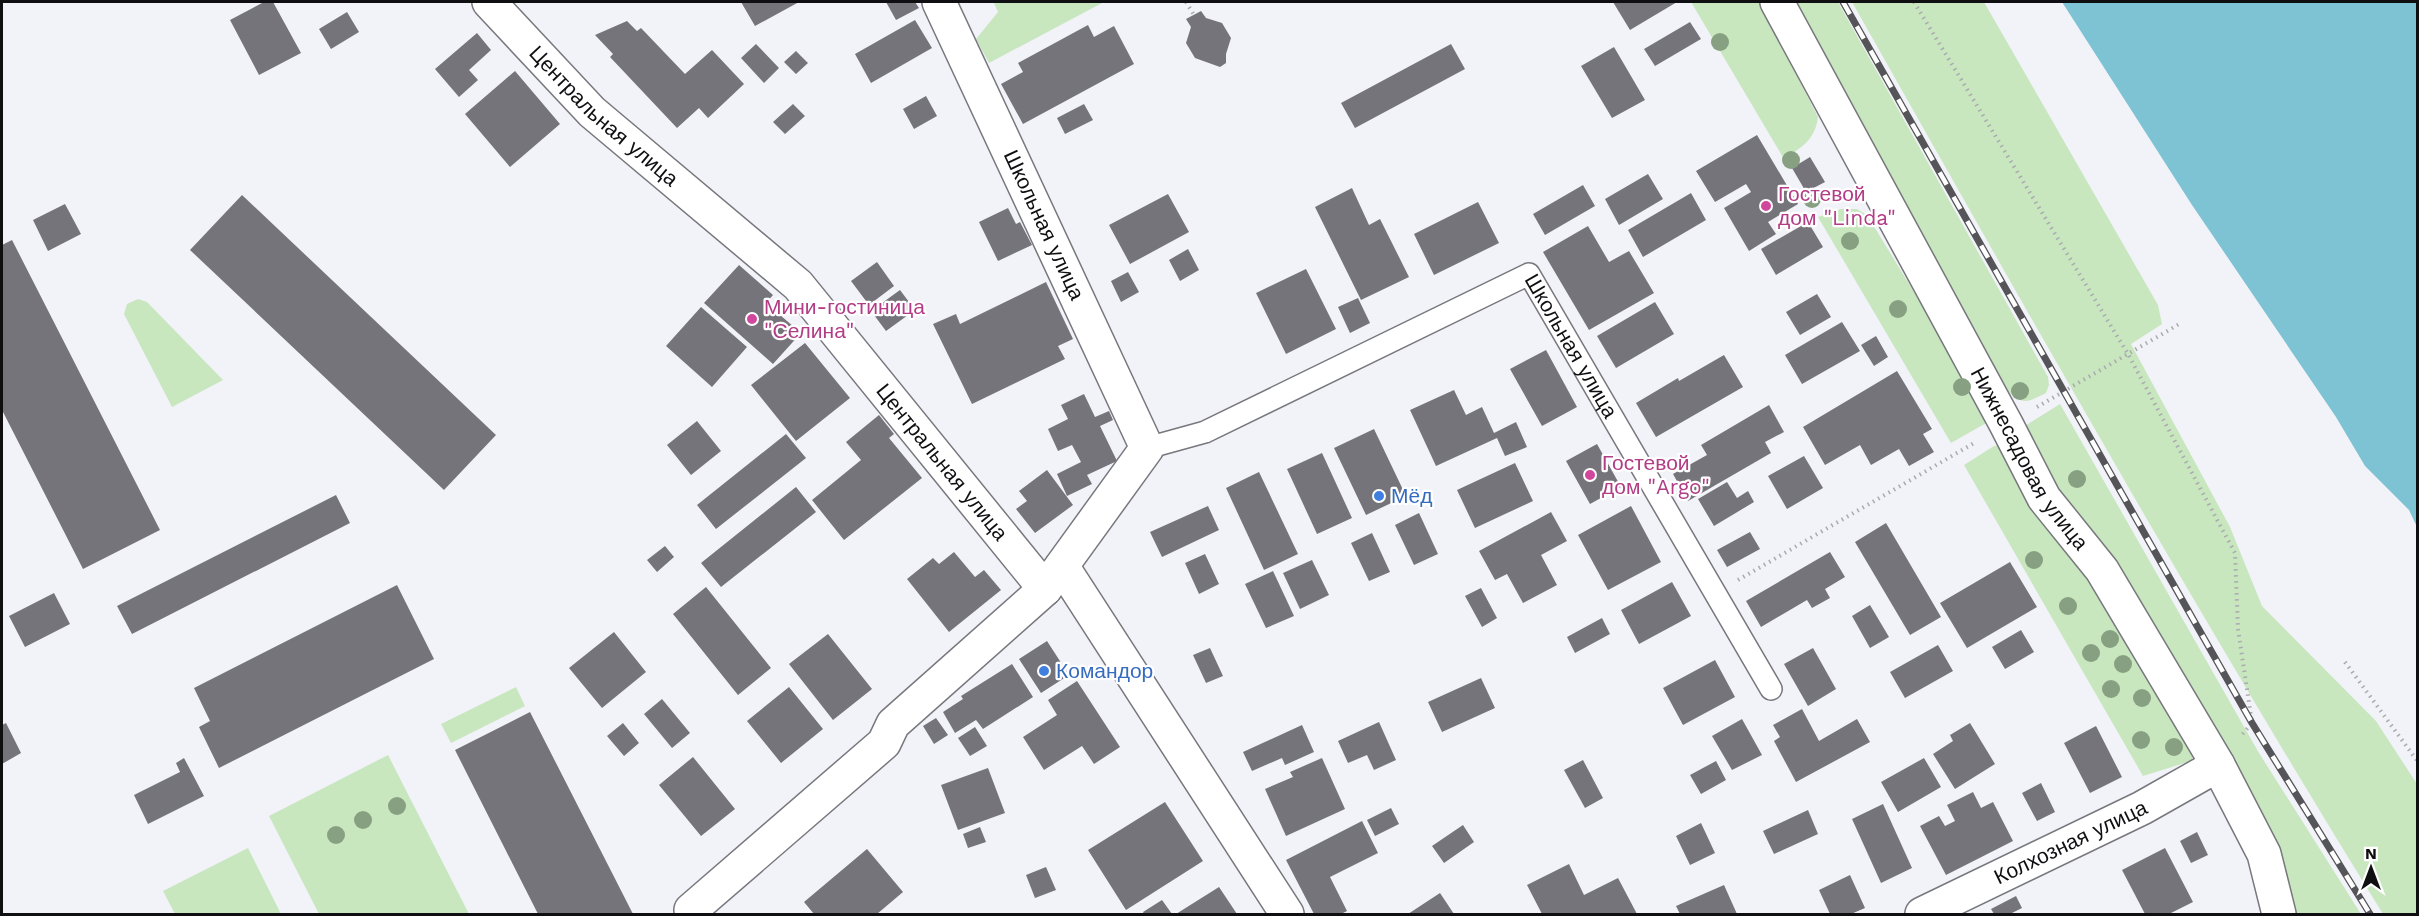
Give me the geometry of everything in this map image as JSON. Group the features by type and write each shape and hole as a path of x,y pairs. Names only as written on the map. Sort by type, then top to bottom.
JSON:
{"street":[{"name":"Центральная улица","path":"489,2 592,112 798,285 1053,578 1287,915"},
{"name":"Школьная улица","path":"939,2 1147,448"},
{"name":"Нижнесадовая улица","path":"1777,2 2044,498 2102,570 2218,765 2264,854 2279,915"},
{"path":"693,915 691,910 884,743 893,724 1053,578 1147,448"},
{"name":"Колхозная улица","path":"1922,915 2142,808 2218,765"}],"lane":[{"name":"Школьная улица","path":"1147,448 1205,432 1529,274 1771,689"}],"path":[{"path":"1186,2 1194,15"},
{"path":"1914,2 2128,354 2235,553 2238,629 2252,723 2218,765"},
{"path":"1745,576 2181,323"},
{"path":"2345,662 2418,762"}],"green space":[{"path":"1104,2 989,63 976,39 998,12 994,3"},
{"path":"1691,2 1759,2 1818,117 1814,132 1802,147 1784,159"},
{"path":"1788,2 1838,2 2048,377 2049,385 2046,393 2025,401 2007,390"},
{"path":"1852,2 1984,2 2158,305 2162,324 2131,344 2230,527 2262,606 2376,721 2417,784 2417,914 2383,914 2179,575"},
{"path":"1841,209 1857,209 1867,215 1972,387 1988,422 1951,443 1818,217"},
{"path":"138,299 147,302 223,380 172,407 124,314 127,304"},
{"path":"2060,404 2259,753 2361,914 2292,914 2058,501 2023,427"},
{"path":"2002,445 2036,516 2078,555 2196,750 2191,761 2143,776 1964,465 1994,446"},
{"path":"516,687 525,706 451,743 441,724"},
{"path":"388,755 469,914 319,914 269,816"},
{"path":"248,848 281,914 175,914 163,891"}],"water":[{"path":"2062,2 2417,2 2417,527 2409,510 2365,466 2336,417 2192,205"}],"building":[{"path":"264,2 273,2 301,53 259,75 230,20"},
{"path":"741,2 799,2 755,26"},
{"path":"886,2 915,2 919,8 896,20"},
{"path":"1613,2 1677,2 1630,30"},
{"path":"1201,11 1206,18 1222,23 1231,38 1226,63 1220,67 1195,58 1186,43 1191,27 1186,19"},
{"path":"347,12 359,32 331,49 319,29"},
{"path":"915,20 932,48 871,83 855,54"},
{"path":"627,21 637,31 641,28 685,74 712,50 744,84 708,118 699,108 677,128 610,57 613,54 595,35"},
{"path":"1690,22 1701,39 1655,66 1644,49"},
{"path":"1088,25 1094,37 1114,26 1134,64 1023,124 1001,84 1023,72 1018,63"},
{"path":"477,33 491,50 469,70 478,80 459,97 435,69"},
{"path":"756,44 779,68 764,83 741,58"},
{"path":"1451,44 1465,69 1355,128 1341,103"},
{"path":"1614,47 1645,100 1612,118 1581,66"},
{"path":"796,51 808,63 796,74 784,62"},
{"path":"515,71 560,124 510,167 465,114"},
{"path":"926,96 937,116 914,129 903,109"},
{"path":"793,104 805,116 785,134 773,122"},
{"path":"1084,104 1093,120 1065,134 1057,118"},
{"path":"1757,135 1798,204 1768,222 1776,234 1749,251 1724,208 1751,192 1746,184 1715,202 1696,171"},
{"path":"1810,157 1825,182 1806,192 1792,168"},
{"path":"1648,174 1663,199 1619,225 1605,199"},
{"path":"1583,185 1595,206 1545,235 1533,214"},
{"path":"1352,188 1369,225 1380,219 1409,277 1361,300 1315,207"},
{"path":"1691,193 1706,220 1643,257 1628,230"},
{"path":"1168,194 1189,232 1130,264 1109,225"},
{"path":"242,195 496,435 444,490 190,250"},
{"path":"1478,202 1499,243 1434,275 1414,234"},
{"path":"65,204 81,234 48,251 33,220"},
{"path":"1008,208 1016,224 1020,222 1032,245 998,261 979,222"},
{"path":"1808,222 1823,247 1776,275 1761,249"},
{"path":"1588,226 1609,262 1629,251 1654,293 1589,330 1543,252"},
{"path":"12,240 160,530 83,569 2,410 2,245"},
{"path":"1188,249 1199,270 1180,281 1169,260"},
{"path":"877,262 894,286 869,305 851,281"},
{"path":"739,265 773,295 766,303 801,333 773,364 704,303"},
{"path":"1306,269 1336,329 1286,354 1256,293"},
{"path":"1128,272 1139,292 1121,302 1111,281"},
{"path":"1046,282 1073,339 1058,346 1065,359 972,404 933,324 956,314 960,324"},
{"path":"900,290 915,310 886,331 871,311"},
{"path":"1817,294 1831,317 1800,335 1786,312"},
{"path":"1358,298 1370,323 1350,333 1338,307"},
{"path":"1655,302 1674,334 1616,368 1597,336"},
{"path":"701,307 747,347 712,387 666,346"},
{"path":"1842,322 1860,351 1802,384 1785,355"},
{"path":"1876,336 1888,357 1874,366 1861,345"},
{"path":"805,343 850,398 796,441 751,385"},
{"path":"1546,350 1577,407 1542,426 1510,369"},
{"path":"1724,355 1743,387 1656,437 1636,403 1678,378 1679,381"},
{"path":"1897,371 1932,429 1923,434 1934,452 1909,466 1899,449 1871,465 1860,445 1825,465 1803,427"},
{"path":"1454,390 1466,415 1482,407 1494,433 1516,422 1527,447 1505,456 1497,438 1436,466 1410,410"},
{"path":"1084,394 1095,417 1109,411 1113,420 1100,426 1117,461 1087,475 1092,484 1067,496 1057,474 1081,462 1072,445 1058,451 1048,429 1068,419 1061,405"},
{"path":"1769,405 1784,432 1765,442 1771,453 1688,501 1673,474 1707,455 1701,445"},
{"path":"879,415 894,434 889,438 922,478 844,540 812,500 861,460 846,442"},
{"path":"697,421 721,451 691,475 667,445"},
{"path":"1374,429 1406,496 1366,515 1334,448"},
{"path":"786,434 806,458 716,529 697,505"},
{"path":"1597,444 1621,487 1590,504 1566,461"},
{"path":"1322,453 1352,518 1317,534 1287,469"},
{"path":"1804,456 1823,488 1787,509 1768,476"},
{"path":"1515,463 1533,501 1475,528 1457,490"},
{"path":"1047,470 1073,505 1035,533 1016,509 1027,501 1019,491"},
{"path":"1259,472 1298,554 1264,570 1226,488"},
{"path":"1727,482 1737,498 1748,491 1754,502 1714,526 1698,499"},
{"path":"796,487 816,512 721,587 701,563"},
{"path":"336,495 350,523 132,634 117,606"},
{"path":"1208,506 1219,530 1162,557 1150,532"},
{"path":"1631,506 1661,562 1608,590 1578,535"},
{"path":"1551,512 1567,541 1541,555 1557,585 1523,603 1507,574 1495,580 1479,551"},
{"path":"1419,513 1438,554 1414,565 1395,525"},
{"path":"1886,523 1941,617 1910,635 1855,542"},
{"path":"1750,532 1760,549 1727,567 1717,550"},
{"path":"1372,533 1390,572 1369,581 1351,543"},
{"path":"665,546 674,557 657,572 647,560"},
{"path":"954,552 975,577 984,570 1001,590 949,632 907,579 933,558 939,564"},
{"path":"1830,552 1845,577 1825,589 1830,598 1812,608 1807,600 1761,627 1746,601"},
{"path":"1205,554 1219,584 1199,594 1185,563"},
{"path":"1312,560 1329,595 1300,609 1283,573"},
{"path":"2010,562 2037,607 1967,648 1940,603"},
{"path":"1273,571 1294,616 1266,628 1245,584"},
{"path":"1672,582 1691,616 1639,644 1621,610"},
{"path":"397,585 434,659 219,768 199,727 210,721 194,688"},
{"path":"706,587 771,668 738,695 673,614"},
{"path":"1481,588 1497,618 1482,627 1465,596"},
{"path":"54,593 70,624 25,647 9,616"},
{"path":"1870,605 1889,637 1870,648 1852,616"},
{"path":"1602,618 1610,634 1575,653 1567,637"},
{"path":"2021,630 2034,652 2005,669 1992,647"},
{"path":"614,632 646,672 602,708 569,668"},
{"path":"828,634 872,689 833,720 789,664"},
{"path":"1047,641 1069,675 1041,693 1019,659"},
{"path":"1938,645 1953,671 1905,698 1890,672"},
{"path":"1210,648 1223,676 1206,683 1193,655"},
{"path":"1813,648 1836,689 1808,706 1784,664"},
{"path":"1715,660 1735,697 1683,725 1663,688"},
{"path":"1012,664 1033,697 983,729 976,720 955,733 943,712 963,699 961,696"},
{"path":"1481,678 1495,708 1442,732 1428,702"},
{"path":"1077,681 1120,747 1094,764 1082,746 1044,770 1023,737 1057,715 1048,700"},
{"path":"789,687 823,729 781,763 747,721"},
{"path":"662,699 690,733 672,748 644,714"},
{"path":"1802,709 1819,741 1857,719 1870,742 1796,782 1774,741 1780,737 1773,725"},
{"path":"530,712 633,914 538,914 455,750"},
{"path":"936,718 948,735 934,744 923,726"},
{"path":"1742,719 1762,755 1732,770 1712,736"},
{"path":"1379,722 1396,760 1374,770 1367,755 1348,763 1338,741"},
{"path":"6,723 21,753 2,764 2,725"},
{"path":"623,723 639,743 624,756 607,736"},
{"path":"1970,723 1995,764 1955,789 1933,754 1953,741 1950,735"},
{"path":"1302,725 1314,752 1285,765 1282,758 1252,771 1243,752"},
{"path":"2096,726 2122,777 2090,793 2064,743"},
{"path":"975,727 987,746 970,756 958,738"},
{"path":"693,757 735,809 701,836 659,785"},
{"path":"184,758 204,796 148,824 134,795 180,772 176,763"},
{"path":"1322,758 1345,809 1286,836 1265,789 1293,777 1290,772"},
{"path":"1924,758 1941,787 1898,812 1881,782"},
{"path":"1583,760 1603,798 1585,808 1564,770"},
{"path":"1716,761 1726,780 1701,794 1690,775"},
{"path":"988,768 1005,813 958,830 941,785"},
{"path":"2041,783 2055,812 2037,821 2022,793"},
{"path":"1973,792 1981,808 1993,802 2013,841 1946,875 1920,826 1939,816 1945,826 1955,821 1947,805"},
{"path":"1165,802 1203,861 1126,910 1088,850"},
{"path":"1883,804 1912,868 1881,883 1852,819"},
{"path":"1391,808 1399,824 1375,836 1367,820"},
{"path":"1808,810 1818,834 1774,854 1763,831"},
{"path":"1362,821 1378,853 1330,877 1347,911 1341,914 1314,914 1286,860"},
{"path":"1701,823 1715,853 1690,865 1676,836"},
{"path":"1463,825 1474,842 1444,863 1432,846"},
{"path":"980,827 986,842 968,848 963,834"},
{"path":"2197,832 2208,855 2191,863 2180,841"},
{"path":"2165,848 2193,902 2169,914 2145,914 2122,870"},
{"path":"867,849 903,892 877,914 814,914 804,902"},
{"path":"1569,864 1584,895 1618,878 1637,914 1542,914 1527,885"},
{"path":"1046,867 1056,890 1035,898 1026,875"},
{"path":"1850,875 1865,908 1851,914 1830,914 1819,890"},
{"path":"1724,885 1737,914 1680,914 1676,906"},
{"path":"1219,887 1237,914 1176,914"},
{"path":"1440,893 1454,914 1408,914"},
{"path":"2016,896 2022,908 2010,914 1994,914 1991,909"},
{"path":"1162,900 1172,914 1144,914 1143,912"}],"railway":[{"path":"1843,2 2252,723 2370,914"}],"place":[{"name":"Гостевой дом \"Linda\"","path":"1766,206"},
{"name":"Мини-гостиница \"Селина\"","path":"752,319"},
{"name":"Гостевой дом \"Argo\"","path":"1590,475"},
{"name":"Мёд","path":"1379,496"},
{"name":"Командор","path":"1044,671"}]}
